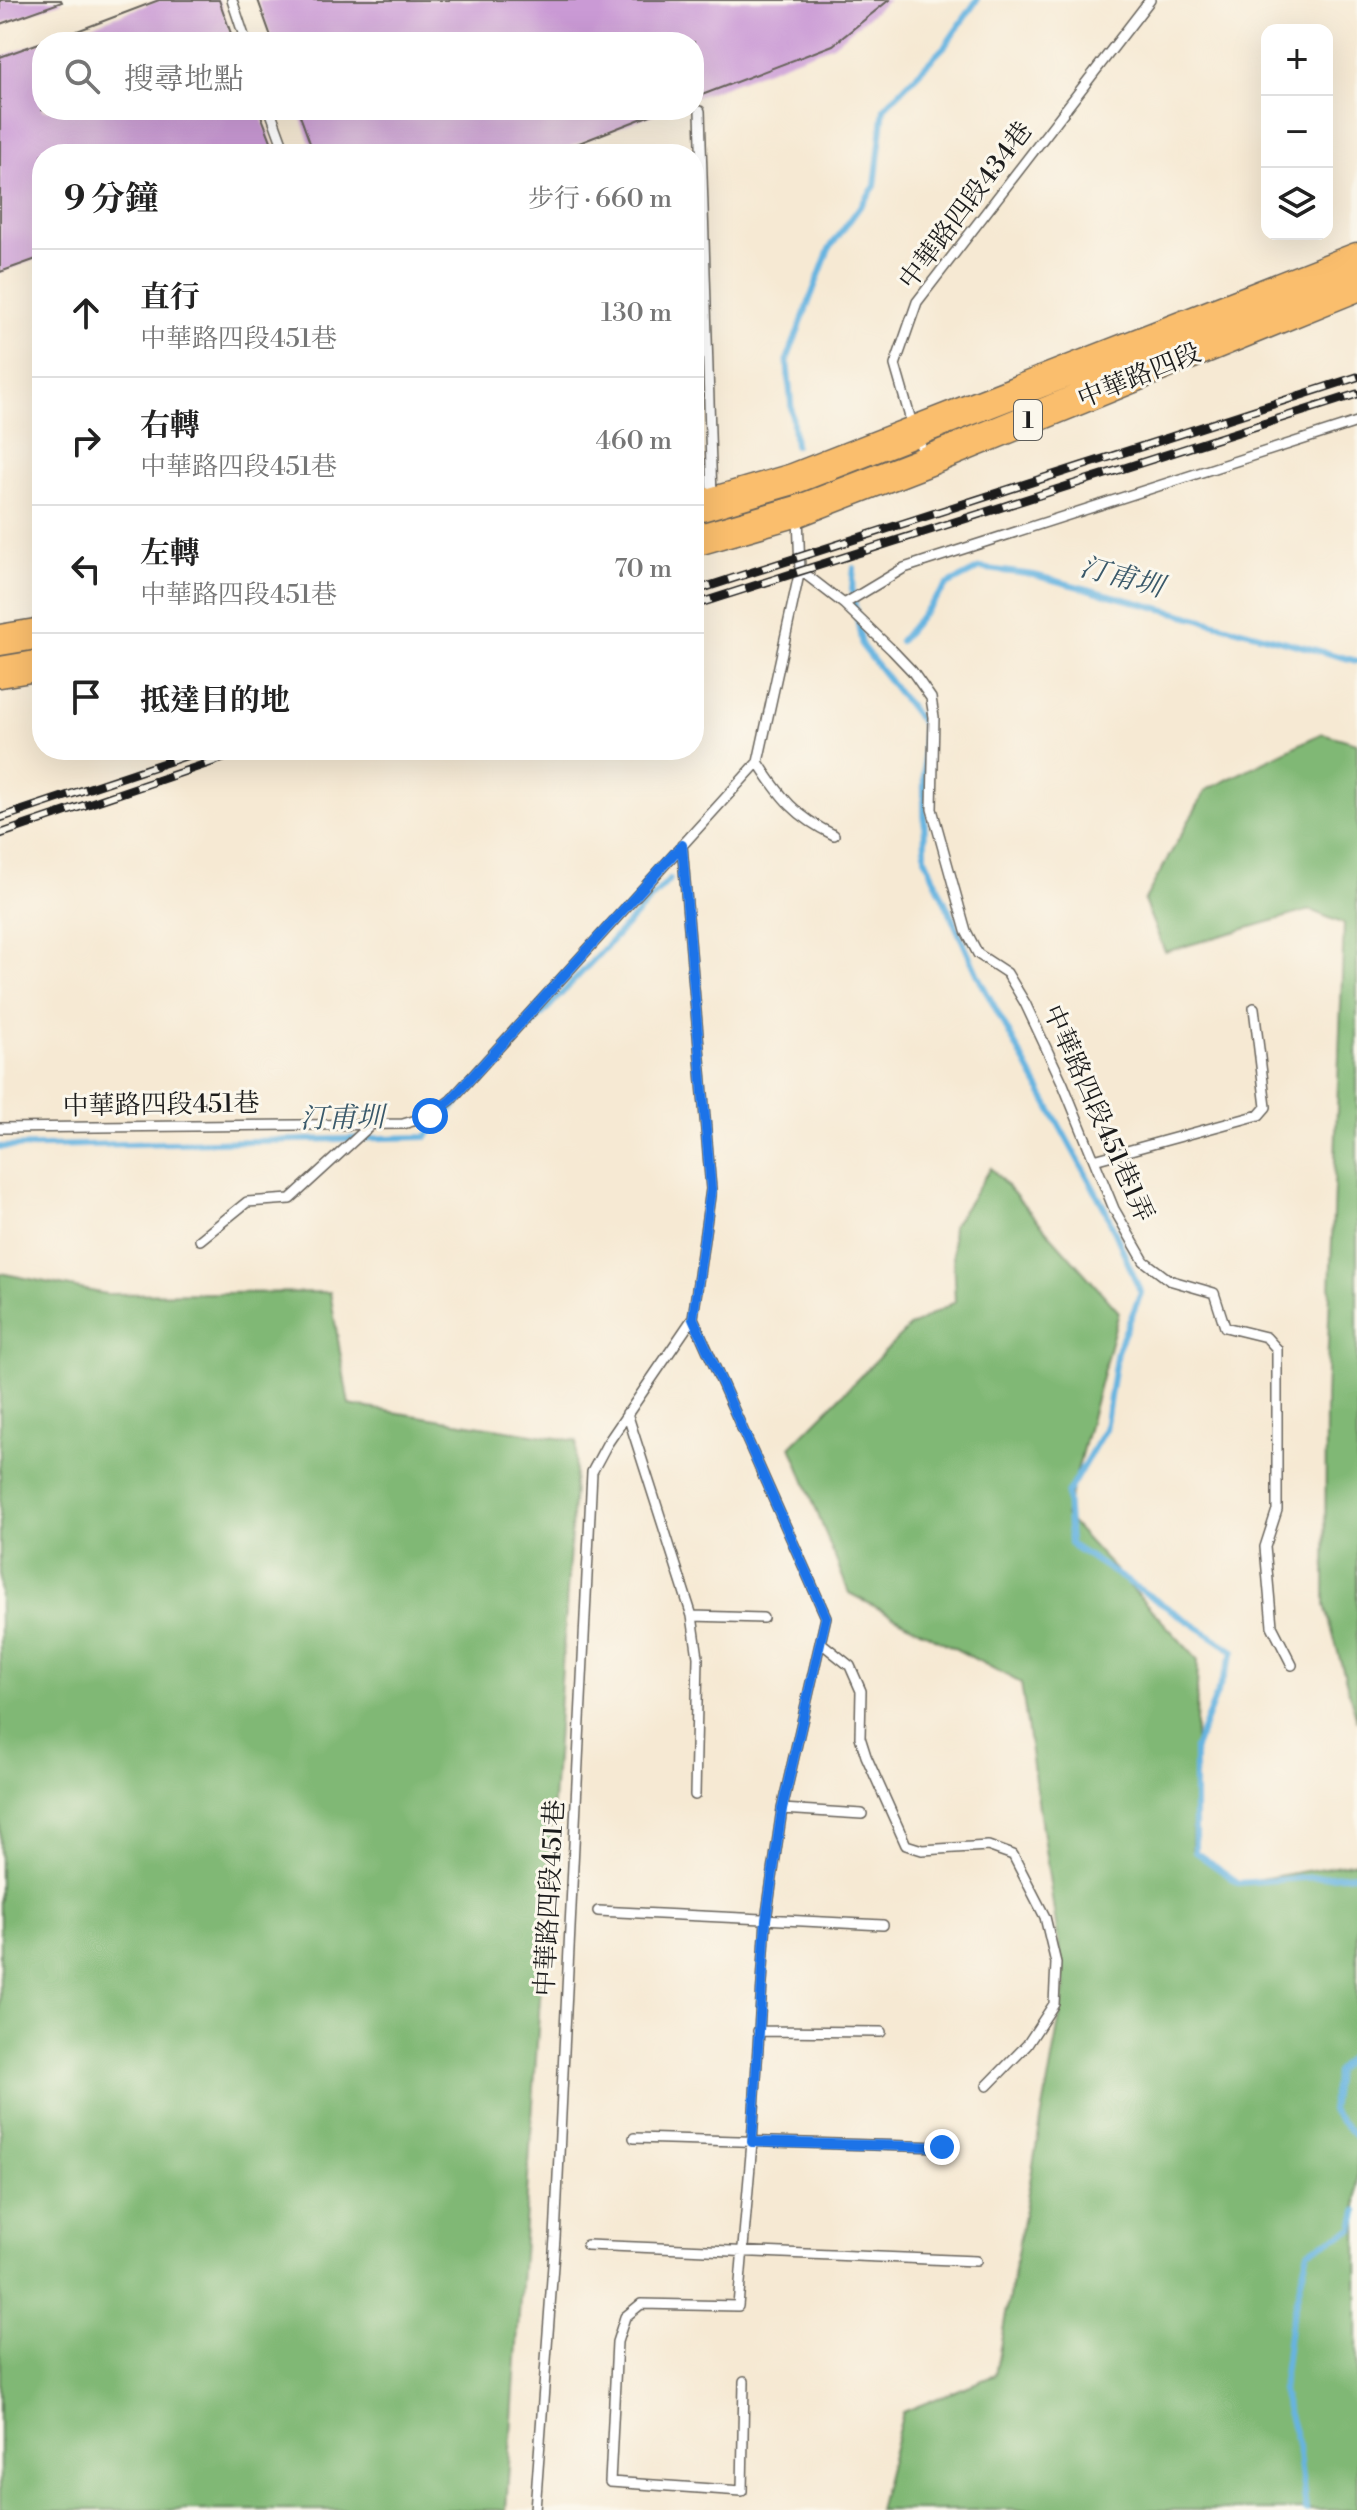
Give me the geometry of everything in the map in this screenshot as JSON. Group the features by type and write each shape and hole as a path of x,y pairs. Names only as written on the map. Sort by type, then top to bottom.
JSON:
{"main road":[{"name":"中華路四段","path":"704,536 795,495 914,431 1357,258"},
{"name":"中華路四段","path":"704,505 795,495 927,461 1357,286"},
{"path":"0,640 32,635"},
{"path":"0,672 32,667"}],"lane":[{"path":"232,0 243,32"},
{"name":"中華路四段434巷","path":"927,461 914,431 895,365 917,302 1150,0"},
{"path":"274,120 282,144"},
{"path":"700,120 700,144"},
{"path":"844,604 904,568 1357,422"},
{"path":"795,495 800,570 758,762 779,796 809,823 834,835"},
{"name":"中華路四段451巷1弄","path":"800,570 865,624 912,671 931,698 934,717 932,809 966,931 978,954 1007,973 1025,1003 1114,1209 1144,1261 1169,1280 1214,1293 1225,1327 1266,1337 1277,1349 1277,1510 1265,1547 1272,1626 1292,1665"},
{"name":"中華路四段451巷","path":"0,1128 403,1124 430,1116 451,1100 758,762"},
{"name":"中華路四段451巷","path":"535,2510 555,2238 592,1472 627,1413 693,1318 711,1189 682,845"},
{"path":"1094,1160 1259,1115 1266,1107 1254,1008"},
{"path":"200,1240 247,1202 290,1199 372,1124"},
{"path":"693,1318 826,1617 782,1809 766,1920 738,2306 641,2304 625,2317 617,2342 610,2482 742,2491 744,2381"},
{"path":"627,1413 692,1616 698,1657 695,1795"},
{"path":"692,1616 763,1618"},
{"path":"820,1642 850,1666 861,1691 860,1737 906,1845 922,1850 988,1846 1013,1855 1045,1917 1056,1963 1054,2004 1027,2045 987,2086"},
{"path":"782,1809 862,1814"},
{"name":"中華路四段451巷","path":"598,1911 883,1925"},
{"path":"758,2031 881,2032"},
{"path":"634,2138 942,2147"},
{"path":"587,2245 976,2261"}],"green space":[{"path":"1322,733 1357,743 1357,1721 1325,1605 1326,1397 1344,924 1310,910 1165,952 1144,901 1206,790"},
{"path":"991,1168 1119,1312 1065,1516 1198,1660 1192,1849 1238,1883 1357,1862 1357,2510 878,2510 903,2412 995,2375 1065,1988 1021,1683 849,1593 791,1446 909,1327 955,1302 952,1227"},
{"path":"0,1273 106,1294 330,1292 349,1405 577,1441 506,2510 0,2510"}],"building":[{"path":"0,0 61,0 62,2 0,24"},
{"path":"159,0 219,0 230,32 74,32"},
{"path":"258,0 889,0 833,45 704,94 704,32 269,32"},
{"path":"32,46 32,120 263,120 272,144 32,144 32,261 0,272 0,57"},
{"path":"302,120 638,120 577,144 310,144"}],"waterway":[{"path":"795,445 787,360 829,249 875,186 884,108 945,46 977,0"},
{"path":"854,568 852,589 862,646 923,724 925,858 980,980 1105,1209 1141,1293 1117,1351 1105,1429 1067,1494 1070,1544 1234,1651 1195,1748 1195,1852 1239,1883 1357,1874"},
{"name":"汀甫圳","path":"900,641 947,585 980,568 1034,575 1357,661"},
{"name":"汀甫圳","path":"0,1147 426,1137 670,879"},
{"path":"1357,2049 1336,2072 1331,2111 1357,2138"},
{"path":"1306,2510 1298,2446 1282,2391 1290,2326 1308,2251 1353,2229 1357,2211"}],"railway":[{"path":"704,588 1357,377"},
{"path":"704,602 1357,394"},
{"path":"0,818 173,760"},
{"path":"0,834 218,760"}],"route":[{"path":"430,1116 451,1100 682,845 711,1189 693,1318 826,1617 782,1809 766,1920 752,2142 942,2147"}]}
